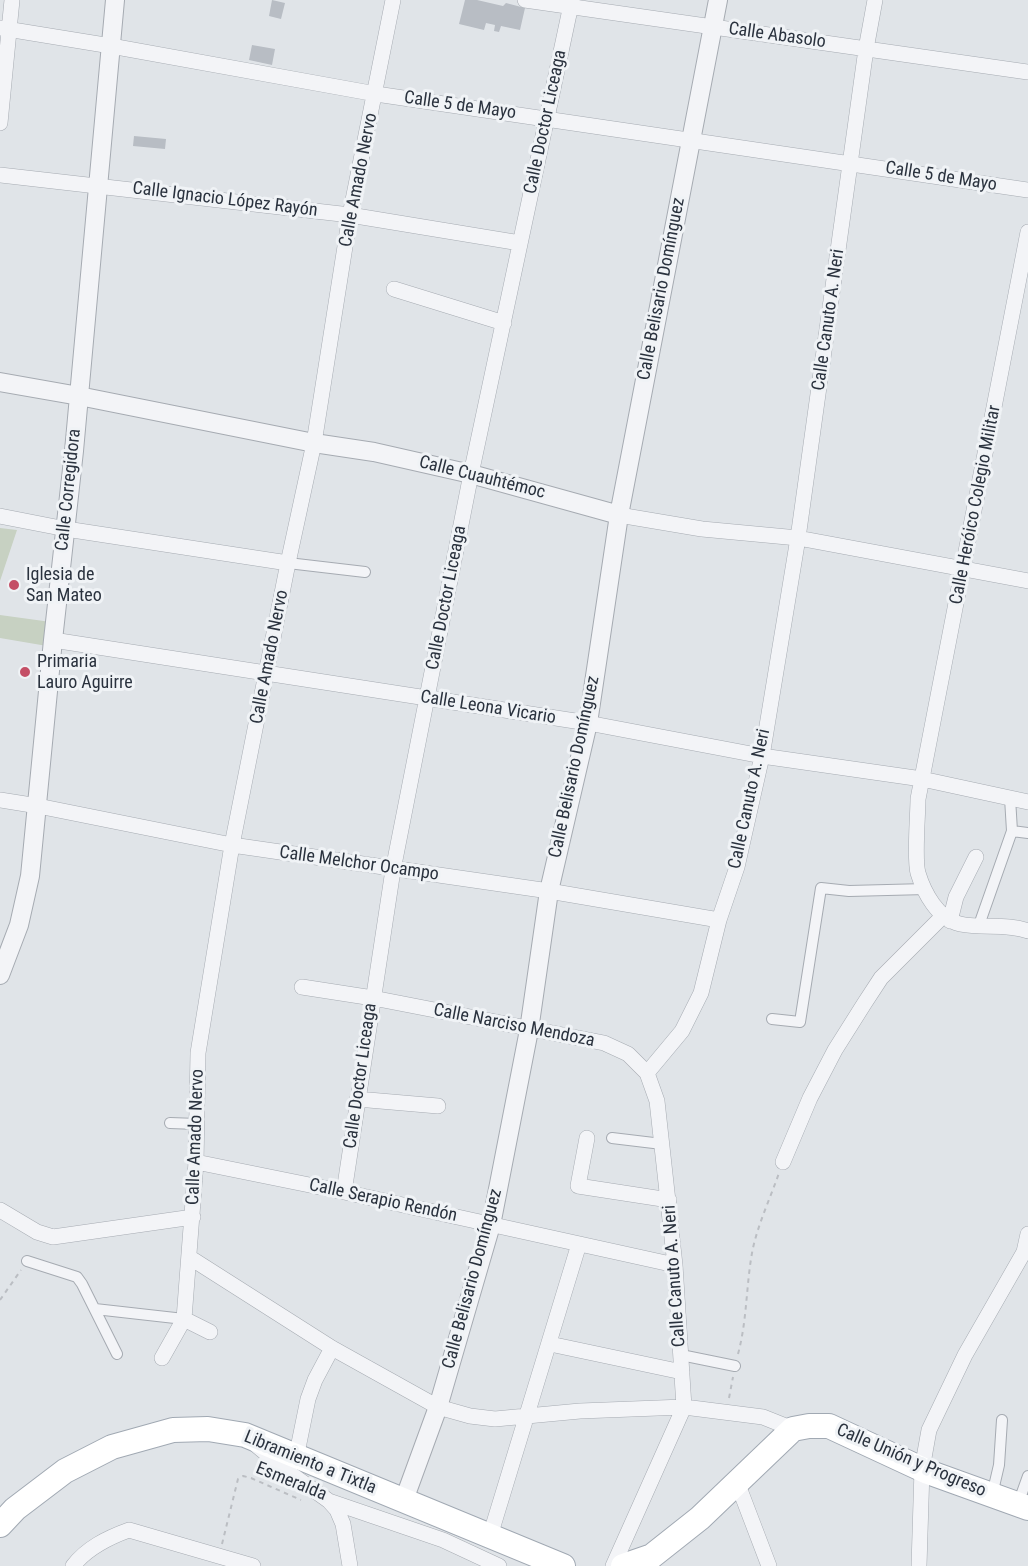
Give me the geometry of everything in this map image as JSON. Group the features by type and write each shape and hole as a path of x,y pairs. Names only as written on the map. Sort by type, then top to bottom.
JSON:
{"main road":[{"name":"Calle Unión y Progreso","path":"793,1429 829,1426 921,1469 1023,1506"},
{"name":"Libramiento a Tixtla","path":"0,1526 15,1509 65,1471 112,1447 173,1430 208,1429 245,1435 562,1566"},
{"path":"625,1565 652,1556 700,1518 793,1429"}],"street":[{"path":"0,123 5,29 12,0"},
{"name":"Calle Corregidora","path":"0,975 19,925 30,876 39,806 115,0"},
{"name":"Calle Amado Nervo","path":"184,1319 196,1162 198,1053 232,845 314,443 350,215 393,0"},
{"name":"Calle Abasolo","path":"525,0 572,3 1028,72"},
{"name":"Calle Belisario Domínguez","path":"404,1500 438,1407 491,1225 529,1030 549,891 588,723 619,514 718,0"},
{"name":"Calle Canuto A. Neri","path":"625,1565 684,1407 669,1200 657,1101 647,1073 682,1031 701,993 719,920 737,867 762,756 798,538 866,49 875,0"},
{"name":"Calle Doctor Liceaga","path":"344,1192 393,870 471,474 572,3"},
{"name":"Calle 5 de Mayo","path":"5,29 376,94 1028,190"},
{"name":"Calle Ignacio López Rayón","path":"0,175 350,215 520,243"},
{"name":"Calle Heróico Colegio Militar","path":"947,918 933,904 917,871 918,799 1028,232"},
{"path":"394,289 504,323"},
{"name":"Calle Cuauhtémoc","path":"0,382 314,443 374,452 471,474 619,514 702,529 798,538 1028,580"},
{"path":"0,516 66,529 288,563 365,572"},
{"name":"Calle Leona Vicario","path":"53,640 588,723 762,756 922,779 1028,802"},
{"path":"979,925 1012,831 1010,798"},
{"name":"Calle Melchor Ocampo","path":"0,800 232,845 549,891 719,920"},
{"path":"1012,831 1028,834"},
{"path":"783,1162 810,1098 864,1004 881,978 947,918 976,857"},
{"path":"772,1019 800,1022 821,888 849,891 926,889"},
{"path":"947,918 961,924 1016,927 1028,931"},
{"name":"Calle Narciso Mendoza","path":"302,987 373,998 604,1043 628,1054 647,1073"},
{"path":"357,1099 438,1106"},
{"path":"170,1123 197,1124"},
{"path":"612,1137 662,1144"},
{"path":"587,1138 578,1186 669,1200"},
{"name":"Calle Serapio Rendón","path":"196,1162 675,1265"},
{"path":"0,1210 37,1232 53,1237 193,1216"},
{"path":"919,1566 921,1469 929,1430 965,1355 1024,1251 1028,1234"},
{"path":"490,1536 579,1244"},
{"path":"189,1257 332,1348 438,1407 487,1418 527,1417 580,1411 684,1407 763,1417 793,1429"},
{"path":"27,1261 77,1277 117,1353"},
{"path":"95,1309 184,1319 210,1332"},
{"path":"162,1358 184,1319"},
{"path":"550,1344 682,1372"},
{"path":"296,1458 311,1389 332,1348"},
{"path":"681,1355 735,1366"},
{"path":"992,1495 999,1465 1002,1419"},
{"path":"245,1435 287,1471 329,1501 337,1510 343,1524 350,1566"},
{"path":"1023,1506 1028,1476"},
{"path":"737,1482 769,1566"},
{"path":"329,1501 443,1540 499,1566"},
{"path":"73,1566 81,1556 111,1536 129,1530 217,1560 254,1566"}],"path":[{"path":"727,1412 744,1332 744,1307 753,1250 783,1162"},
{"name":"Esmeralda","path":"217,1560 238,1479 243,1476 251,1478 310,1503"}],"green space":[{"path":"0,528 17,530 0,581"},
{"path":"0,615 51,622 47,646 0,638"}],"building":[{"path":"272,0 285,3 281,19 269,16"},
{"path":"465,0 477,0 503,6 506,3 525,8 520,30 501,26 499,32 494,31 495,25 486,23 484,30 459,24"},
{"path":"252,45 275,49 272,65 249,60"},
{"path":"134,136 166,139 165,149 133,146"}],"place":[{"name":"Iglesia de San Mateo","path":"14,585"},
{"name":"Primaria Lauro Aguirre","path":"25,672"}]}
